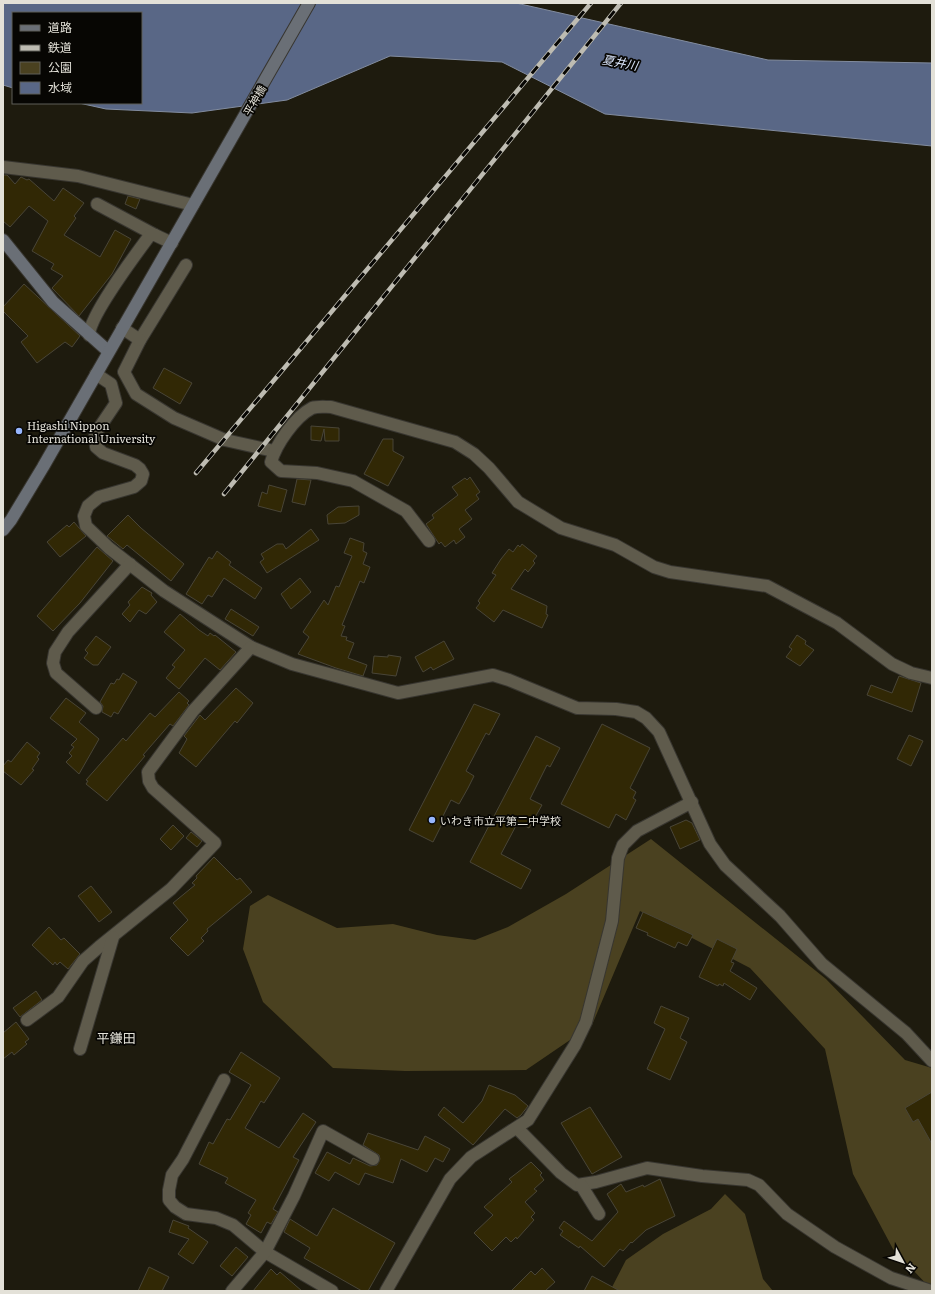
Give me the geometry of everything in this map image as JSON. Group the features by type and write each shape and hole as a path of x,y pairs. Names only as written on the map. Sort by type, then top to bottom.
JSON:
{"street":[{"name":"平神橋","path":"3,530 31,487 309,3"},
{"path":"3,167 78,176 196,201"},
{"path":"96,204 172,243"},
{"path":"90,335 90,328 97,312 150,235 155,235"},
{"path":"3,240 53,302 108,351"},
{"path":"186,265 140,340 124,372 136,394 174,418 224,440 274,451"},
{"path":"122,328 140,340"},
{"path":"96,374 111,384 116,402 95,434 96,447 103,453 135,464 143,474 141,481 134,487 99,498 88,506 84,516 86,526 130,564 164,591 251,647 292,664 398,693 493,675 577,708 616,709 636,712 646,718 659,732 710,844 724,865 780,916 822,964 906,1033 932,1061"},
{"path":"429,541 406,511 354,481 317,473 281,471 272,462 274,451 281,440 305,414 313,408 322,407 331,407 444,438 474,454 489,468 518,502 561,528 615,545 654,567 670,572 767,586 836,623 892,664 911,673 932,678"},
{"path":"96,708 56,673 53,663 55,652 68,632 130,564"},
{"path":"27,1020 58,997 83,962 99,947 171,889 215,844 153,788 149,781 148,772 193,710 251,647"},
{"path":"386,1291 450,1179 470,1157 528,1120 536,1110 575,1045 586,1022 612,921 618,858 623,845 637,831 692,802"},
{"path":"80,1049 113,937"},
{"path":"224,1080 183,1159 172,1175 168,1190 169,1200 175,1207 186,1214 216,1218 233,1225 265,1252 332,1291"},
{"path":"517,1128 561,1173 577,1185 647,1168 702,1176 748,1180 760,1185 787,1214 835,1248 891,1278 931,1291"},
{"path":"232,1291 265,1252 294,1196 323,1131 374,1158"},
{"path":"581,1185 600,1214"}],"green space":[{"path":"651,839 826,979 905,1060 932,1068 932,1290 893,1249 853,1174 825,1049 750,968 640,911 592,1025 526,1070 405,1071 333,1068 263,1002 243,949 250,906 268,895 337,928 393,924 437,935 475,940 508,927 566,894"},
{"path":"725,1194 745,1214 763,1279 773,1291 610,1291 626,1260 663,1234 711,1209"}],"water":[{"name":"夏井川","path":"3,3 516,3 768,60 932,63 932,146 605,114 502,62 390,56 287,100 192,113 106,109 84,104 142,104 142,12 12,12 12,88 3,85"}],"building":[{"path":"3,175 7,175 15,184 21,177 27,180 29,179 54,201 63,188 84,203 74,216 76,218 64,235 100,257 115,230 131,239 112,274 79,316 52,288 63,276 51,269 54,264 32,251 48,221 29,206 10,227 3,221"},
{"path":"128,196 140,199 136,209 125,204"},
{"path":"24,284 80,336 72,347 65,342 37,363 21,342 28,336 3,311 3,307"},
{"path":"164,368 192,383 180,404 153,388"},
{"path":"311,426 339,428 339,441 325,441 324,429 321,441 311,440"},
{"path":"383,439 393,439 393,451 404,457 388,486 364,474"},
{"path":"470,477 480,492 476,495 479,499 465,510 472,519 459,529 465,537 456,544 454,540 445,547 441,542 439,544 426,524 434,518 432,515 458,495 452,487 465,478 467,480"},
{"path":"297,479 311,480 305,505 292,502"},
{"path":"269,485 287,490 281,512 258,506 262,492 267,494"},
{"path":"359,506 359,515 345,523 328,524 327,515 338,507"},
{"path":"128,515 141,528 184,564 171,581 127,545 123,549 107,536"},
{"path":"74,522 86,536 60,557 47,542 67,525 69,527"},
{"path":"311,529 319,540 267,573 260,562 264,559 261,554 277,544 283,544 286,549"},
{"path":"350,538 364,543 363,551 367,553 363,564 370,567 364,583 360,581 342,625 345,626 341,636 347,637 346,640 354,643 348,658 367,665 363,676 298,654 309,637 303,632 324,600 328,605 336,586 339,587 352,556 344,553"},
{"path":"522,544 537,556 533,561 535,563 528,572 525,569 511,589 547,606 546,614 548,615 542,628 503,610 494,622 476,608 480,603 478,601 496,575 492,573 501,559 509,549 513,552 518,545 520,547"},
{"path":"97,547 113,561 80,603 53,631 37,616"},
{"path":"217,551 231,562 229,565 262,588 255,599 224,578 212,597 208,595 202,604 186,594 209,557 212,559"},
{"path":"300,578 311,592 291,609 281,594"},
{"path":"142,587 152,593 151,595 157,602 146,614 139,610 130,622 122,614 130,605 128,602"},
{"path":"231,609 259,627 253,636 225,619"},
{"path":"180,614 199,630 208,636 210,633 214,636 215,635 236,652 220,670 205,658 179,689 166,678 175,667 172,665 185,650 164,632"},
{"path":"797,635 806,641 805,644 814,650 800,666 786,657 792,649 789,647"},
{"path":"96,636 111,647 98,665 93,665 84,658 88,653 85,650"},
{"path":"444,641 454,659 433,670 431,667 423,672 415,657"},
{"path":"388,655 401,657 396,676 372,673 374,656 388,657"},
{"path":"123,673 137,682 118,714 114,712 111,717 102,712 103,706 100,702 111,683 114,684 117,679 119,680"},
{"path":"899,676 921,683 912,712 867,695 871,685 892,693"},
{"path":"236,688 253,703 237,723 235,721 196,767 179,753 187,739 184,736 200,715 205,720"},
{"path":"179,692 189,701 187,703 189,705 173,726 170,724 143,755 145,756 107,801 86,784 88,781 86,780 123,738 126,741 150,713 155,717"},
{"path":"66,698 86,713 79,722 99,739 79,774 66,762 72,756 69,753 74,747 71,745 77,739 50,718"},
{"path":"474,704 500,714 489,735 486,733 466,771 474,776 468,788 459,804 451,800 440,822 442,824 433,842 409,830"},
{"path":"602,724 650,748 630,788 636,792 633,798 636,800 626,820 616,814 609,828 561,804"},
{"path":"909,735 923,741 911,766 897,759"},
{"path":"536,736 560,748 550,767 547,765 530,799 542,805 529,828 518,822 501,854 531,870 521,889 470,862"},
{"path":"27,742 40,753 37,757 39,759 32,769 34,770 21,785 3,771 3,766 8,760 11,762"},
{"path":"686,820 692,823 700,840 680,849 670,827"},
{"path":"173,825 184,836 171,850 160,839"},
{"path":"191,832 202,841 197,847 186,838"},
{"path":"214,857 237,880 240,878 252,892 207,929 208,931 201,938 204,941 188,956 170,938 188,920 173,903 195,885 192,883 197,878 196,876"},
{"path":"91,886 112,912 99,922 78,896"},
{"path":"643,912 693,935 687,946 678,942 675,948 647,935 648,933 636,928"},
{"path":"49,927 61,940 64,938 80,954 68,969 60,962 57,965 55,962 53,965 32,945"},
{"path":"717,939 737,949 731,962 734,963 730,971 757,988 750,1000 724,983 723,986 719,984 718,986 699,977"},
{"path":"36,991 42,1000 20,1017 13,1008"},
{"path":"661,1006 689,1018 680,1038 687,1042 670,1080 647,1069 665,1029 654,1023"},
{"path":"16,1022 29,1039 25,1042 27,1044 14,1055 12,1052 3,1059 3,1033"},
{"path":"241,1052 280,1078 264,1103 261,1101 245,1128 279,1148 303,1113 316,1122 293,1157 299,1160 273,1209 278,1212 271,1224 267,1222 261,1233 246,1224 251,1215 248,1213 256,1200 225,1183 228,1178 199,1164 209,1142 213,1144 227,1119 230,1120 251,1085 229,1072"},
{"path":"489,1085 515,1095 528,1106 517,1118 505,1109 473,1145 438,1115 444,1107 463,1123 482,1101"},
{"path":"932,1092 932,1144 918,1119 913,1122 905,1108"},
{"path":"590,1107 622,1157 592,1174 561,1123"},
{"path":"368,1133 418,1150 425,1136 450,1149 443,1162 435,1158 427,1172 401,1159 393,1183 365,1173 359,1185 335,1172 329,1181 315,1173 327,1152 350,1164 353,1158 370,1166 377,1165 380,1159 379,1155 363,1145"},
{"path":"531,1162 542,1173 540,1175 544,1180 534,1189 537,1191 525,1202 535,1213 531,1217 534,1220 517,1239 516,1237 511,1242 506,1237 492,1251 474,1233 493,1215 484,1207 512,1182 509,1179"},
{"path":"660,1179 675,1216 646,1230 632,1243 631,1242 623,1251 620,1249 604,1267 580,1246 579,1248 560,1235 563,1231 559,1228 564,1221 592,1241 618,1212 607,1194 621,1184 626,1192 643,1185 644,1187"},
{"path":"333,1208 395,1243 368,1291 362,1291 304,1258 310,1248 284,1232 290,1219 317,1236"},
{"path":"173,1220 189,1226 188,1228 208,1242 193,1264 178,1254 189,1239 169,1232"},
{"path":"236,1247 248,1257 232,1276 220,1266"},
{"path":"149,1267 169,1277 162,1291 138,1291"},
{"path":"542,1268 555,1282 545,1291 511,1291 531,1271 535,1275"},
{"path":"271,1269 277,1275 280,1272 302,1291 253,1291"},
{"path":"592,1276 620,1291 584,1291"}],"railway":[{"path":"196,473 591,3"},
{"path":"224,494 621,3"}],"place":[{"name":"Higashi Nippon International University","path":"19,431"},
{"name":"いわき市立平第二中学校","path":"432,820"}],"district":[{"name":"平鎌田","path":"116,1037"}]}
